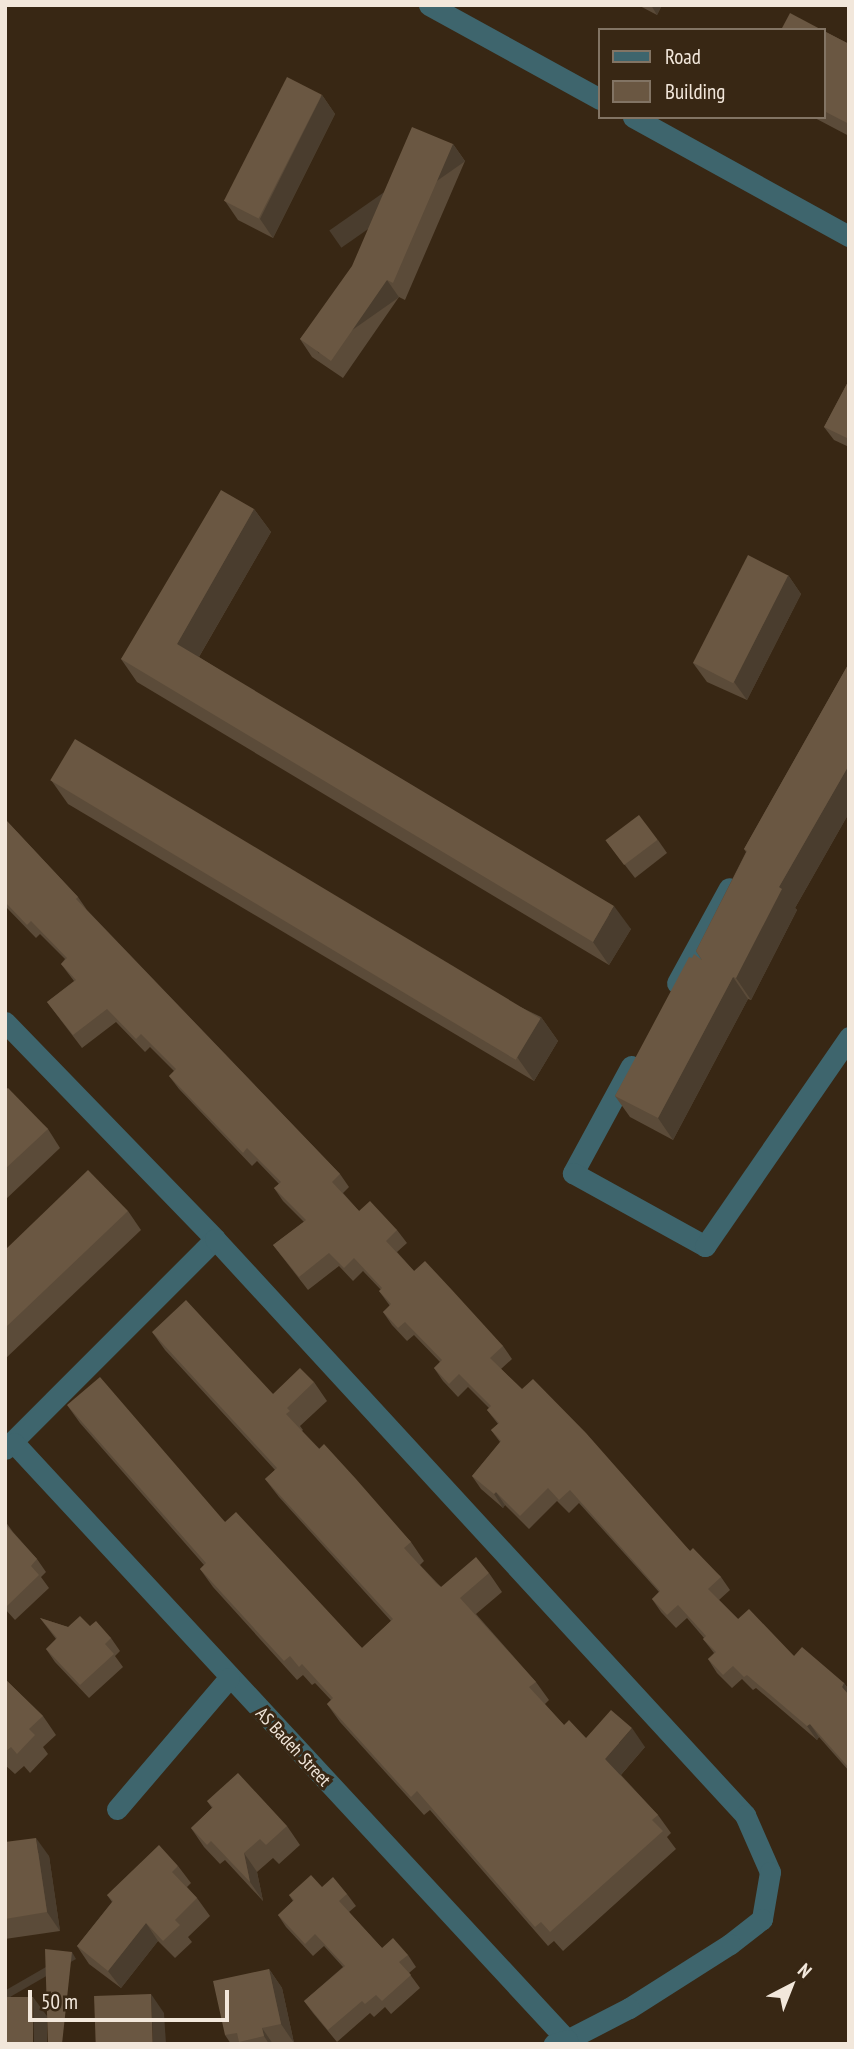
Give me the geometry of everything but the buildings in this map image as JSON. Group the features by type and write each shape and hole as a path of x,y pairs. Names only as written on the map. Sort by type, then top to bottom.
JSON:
{"street":[{"path":"429,5 598,98"},
{"path":"637,119 849,236"},
{"path":"665,1005 737,872"},
{"path":"8,1030 215,1239 745,1815 770,1872 762,1919 629,2008 560,2042"},
{"path":"639,1053 573,1173 705,1246 849,1037"},
{"path":"10,1446 215,1239"},
{"name":"AS Badeh Street","path":"10,1446 229,1678 560,2042"},
{"path":"117,1810 229,1678"}]}
